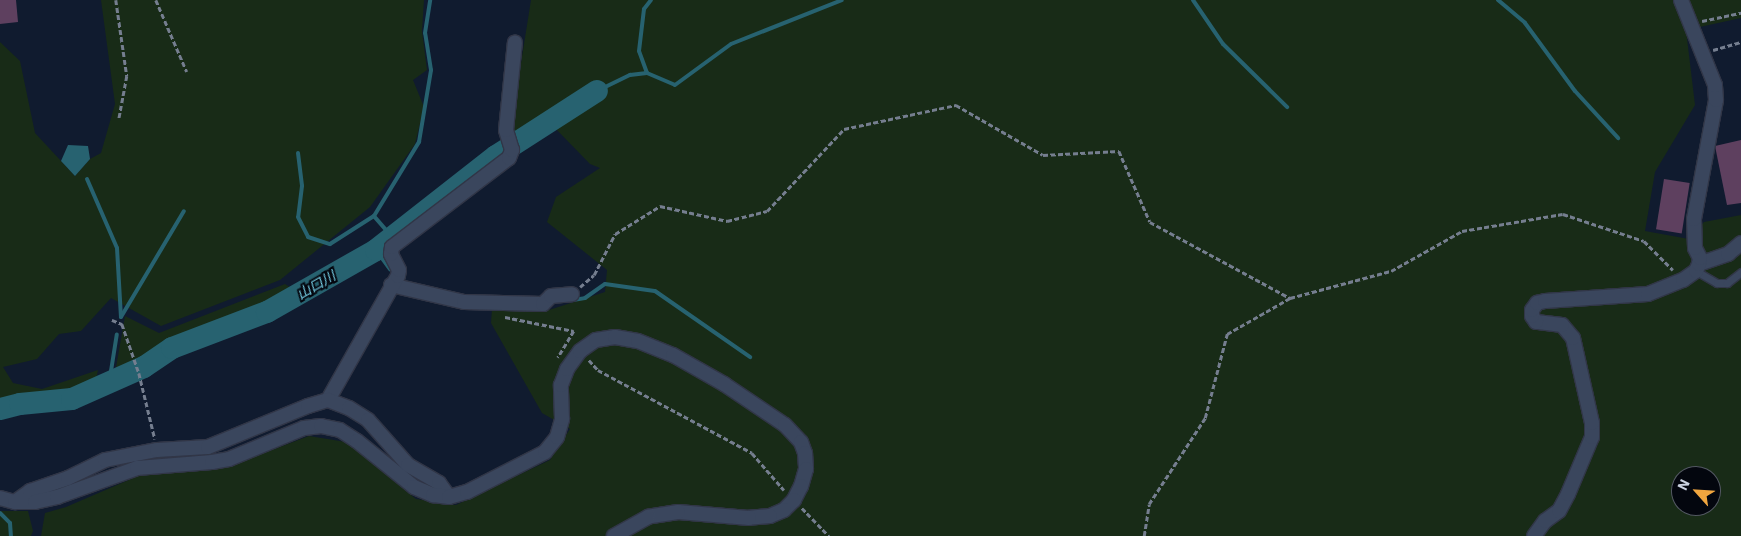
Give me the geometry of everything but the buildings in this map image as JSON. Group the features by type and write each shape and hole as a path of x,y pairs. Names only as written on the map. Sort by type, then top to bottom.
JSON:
{"street":[{"path":"1681,0 1715,85 1716,100 1694,219 1695,248 1700,258 1698,267"},
{"path":"328,400 399,270 391,254 392,247 509,158 510,144 506,130 515,42"},
{"path":"1534,536 1545,521 1558,511 1568,494 1592,437 1592,423 1573,338 1562,324 1536,322 1532,316 1532,310 1537,303 1545,301 1648,294 1683,280 1698,267 1728,254 1741,243"},
{"path":"391,284 464,302 543,304 551,296 572,294"},
{"path":"0,498 15,502 35,502 58,497 136,468 229,459 304,428 321,426 340,430 357,440 414,487 432,495 449,497 467,492 545,452 557,437 562,420 561,385 566,369 580,351 596,340 615,336 638,341 673,356 724,384 785,425 802,442 806,469 802,486 794,500 784,510 770,516 749,518 678,512 648,517 614,536"},
{"path":"15,502 30,492 68,478 105,460 158,450 208,447 308,406 328,400 349,408 368,420 408,465 439,483 449,497"}],"lane":[{"path":"1698,267 1717,283 1727,283 1741,272"}],"path":[{"path":"116,0 127,76 120,119"},
{"path":"156,0 186,72"},
{"path":"1690,24 1741,13"},
{"path":"1702,54 1741,42"},
{"path":"572,294 594,275 615,234 660,206 727,221 767,210 844,129 956,105 1043,155 1118,151 1150,222 1290,298"},
{"path":"1144,536 1149,504 1205,418 1227,334 1290,298 1391,271 1462,230 1563,214 1644,241 1683,280"},
{"path":"499,315 574,331 558,358 566,369"},
{"path":"112,320 122,324 136,363 158,450"},
{"path":"580,351 598,370 752,453 828,536"}],"shaded area":[{"path":"101,0 424,0 422,31 427,70 413,80 424,107 415,144 370,207 280,280 161,326 111,298 81,331 59,334 37,359 3,367 13,383 42,389 98,370 95,384 71,395 18,397 0,402 0,42 20,61 35,133 75,176 90,159 101,153 115,104"},
{"path":"531,0 1741,0 1741,18 1686,30 1695,105 1655,172 1645,231 1689,239 1704,222 1741,215 1741,536 41,536 45,513 66,507 138,476 224,468 309,436 346,442 416,499 456,505 550,460 570,429 542,413 491,323 492,309 549,310 605,292 607,270 547,222 556,197 600,168 590,164 553,126 521,149 511,126"},
{"path":"68,145 88,146 90,159 75,176 61,161"},
{"path":"285,284 293,289 267,305 174,338 115,373 125,316 159,333"},
{"path":"0,511 28,511 33,531 31,536 0,536"}],"waterway":[{"path":"393,238 374,216 419,142 431,70 425,33 430,0"},
{"path":"647,73 639,51 644,9 651,0"},
{"path":"597,91 630,75 647,73 675,85 731,44 842,0"},
{"path":"1193,0 1223,44 1287,107"},
{"path":"1498,0 1525,23 1575,91 1618,138"},
{"name":"山口川","path":"0,409 20,404 72,399 144,367 172,348 267,312 376,250 496,156 597,91"},
{"path":"298,153 302,186 298,217 308,237 330,244 374,216"},
{"path":"87,179 117,248 121,317 184,211"},
{"path":"376,250 390,269"},
{"path":"573,300 585,298 605,284 655,291 750,357"},
{"path":"105,384 111,371 117,334"},
{"path":"0,513 10,523 11,536"}]}
